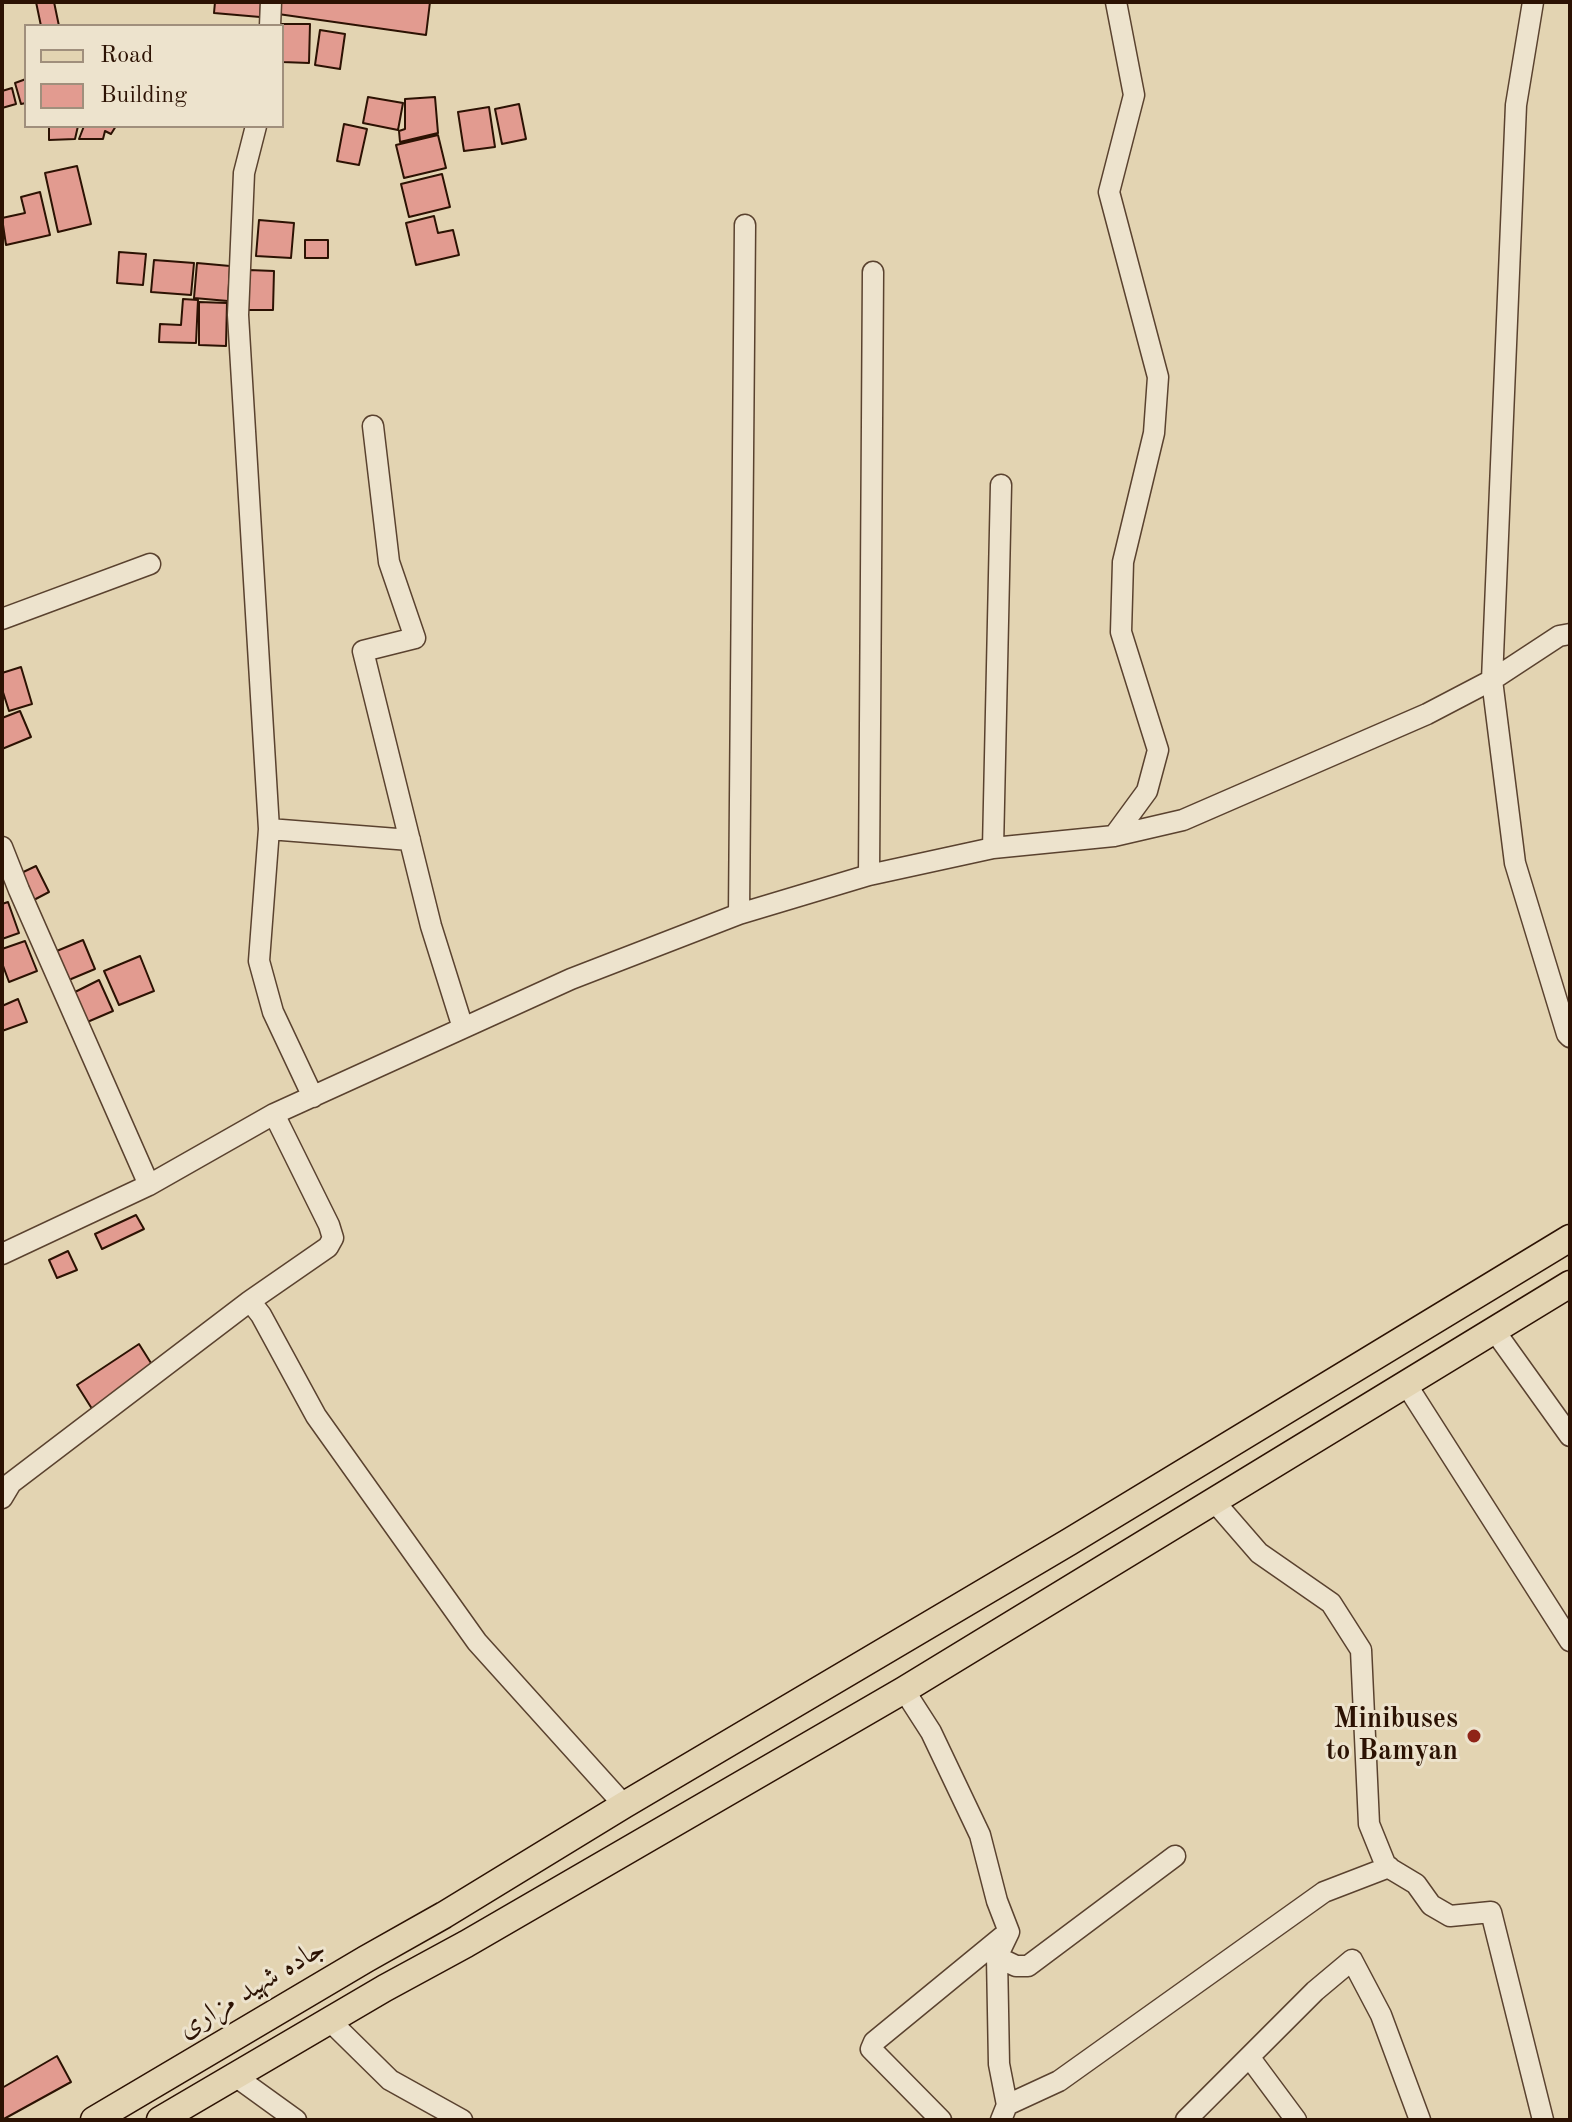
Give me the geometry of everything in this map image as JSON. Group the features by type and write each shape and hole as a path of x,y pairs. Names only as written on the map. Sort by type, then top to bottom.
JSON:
{"main road":[{"name":"جاده شهید مزاری","path":"94,2120 1069,1542 1570,1238"},
{"path":"160,2120 904,1690 1570,1284"},
{"path":"444,1915 438,1928 441,1939 448,1944 466,1944"},
{"path":"366,1959 384,1955 392,1959 394,1971 385,1988"}],"street":[{"path":"270,24 271,2"},
{"path":"1114,836 1147,791 1158,750 1121,632 1123,562 1154,433 1158,377 1109,192 1134,95 1116,2"},
{"path":"1533,2 1516,105 1492,680 1515,863 1569,1036"},
{"path":"255,128 244,173 238,315 269,829 259,961 273,1012 313,1097"},
{"path":"739,914 745,225"},
{"path":"869,875 873,272"},
{"path":"373,426 389,562 415,638 363,651 431,926 463,1028"},
{"path":"993,848 1001,485"},
{"path":"2,619 150,564"},
{"path":"2,1254 149,1185 274,1114 571,979 739,914 869,875 993,848 1114,836 1183,820 1427,714 1492,680 1559,636 1570,634"},
{"path":"269,829 410,840"},
{"path":"2,847 149,1185"},
{"path":"2,1498 11,1483 250,1301 328,1247 333,1238 329,1225 274,1114"},
{"path":"250,1301 261,1315 316,1416 477,1642 624,1805"},
{"path":"1494,1330 1570,1436"},
{"path":"1406,1384 1570,1641"},
{"path":"1213,1500 1259,1553 1331,1603 1361,1650 1369,1824 1386,1866 1416,1884 1431,1905 1450,1916 1491,1912 1543,2120"},
{"path":"904,1690 931,1732 980,1835 997,1901 1009,1932 997,1957 999,2064 1004,2112 1059,2081 1324,1892 1389,1867"},
{"path":"997,1957 1016,1966 1028,1966 1175,1856"},
{"path":"941,2120 871,2049 874,2042 1009,1932"},
{"path":"1186,2120 1315,1991 1352,1960 1381,2015 1420,2120"},
{"path":"330,2021 390,2080 462,2120"},
{"path":"1250,2058 1296,2120"},
{"path":"235,2076 296,2120"}],"building":[{"path":"36,2 54,2 59,24 41,24"},
{"path":"215,2 261,2 260,17 214,13"},
{"path":"280,2 430,2 426,35 278,14"},
{"path":"284,24 310,24 309,63 284,62"},
{"path":"320,30 345,34 340,69 315,65"},
{"path":"24,80 24,103 21,104 15,83"},
{"path":"12,88 16,104 2,108 2,91"},
{"path":"368,97 403,103 398,130 363,123"},
{"path":"435,97 438,133 400,142 399,131 405,129 405,99"},
{"path":"519,104 526,139 502,144 495,109"},
{"path":"489,107 495,147 464,151 458,112"},
{"path":"344,124 367,129 359,165 337,161"},
{"path":"49,128 78,128 75,139 49,140"},
{"path":"83,128 115,128 111,134 105,131 103,139 79,139"},
{"path":"438,135 446,168 404,178 396,145"},
{"path":"77,166 91,224 58,232 45,173"},
{"path":"442,174 450,207 409,217 401,184"},
{"path":"40,192 50,235 6,245 2,218 25,213 21,197"},
{"path":"434,216 438,233 453,230 459,255 416,265 406,223"},
{"path":"259,220 294,223 291,258 256,256"},
{"path":"305,240 328,240 328,258 305,258"},
{"path":"119,252 146,254 143,285 117,283"},
{"path":"154,260 194,263 191,295 151,292"},
{"path":"197,263 230,266 228,301 194,298"},
{"path":"249,270 274,271 273,310 248,310"},
{"path":"183,299 198,300 196,343 159,342 160,324 181,325"},
{"path":"199,302 227,303 226,346 199,345"},
{"path":"21,667 32,704 9,711 2,689 2,673"},
{"path":"20,711 31,737 2,749 2,718"},
{"path":"36,866 49,892 30,902 17,875"},
{"path":"8,902 19,933 2,939 2,904"},
{"path":"83,940 95,969 64,982 52,953"},
{"path":"25,941 37,971 9,982 2,963 2,949"},
{"path":"140,956 154,991 119,1005 104,971"},
{"path":"99,980 113,1011 85,1023 71,994"},
{"path":"18,999 27,1022 2,1031 2,1006"},
{"path":"136,1215 144,1229 102,1249 95,1234"},
{"path":"68,1251 77,1270 57,1278 49,1260"},
{"path":"139,1344 156,1371 94,1412 77,1385"},
{"path":"57,2056 71,2082 2,2120 2,2088"}],"place":[{"name":"Minibuses to Bamyan","path":"1474,1736"}]}
